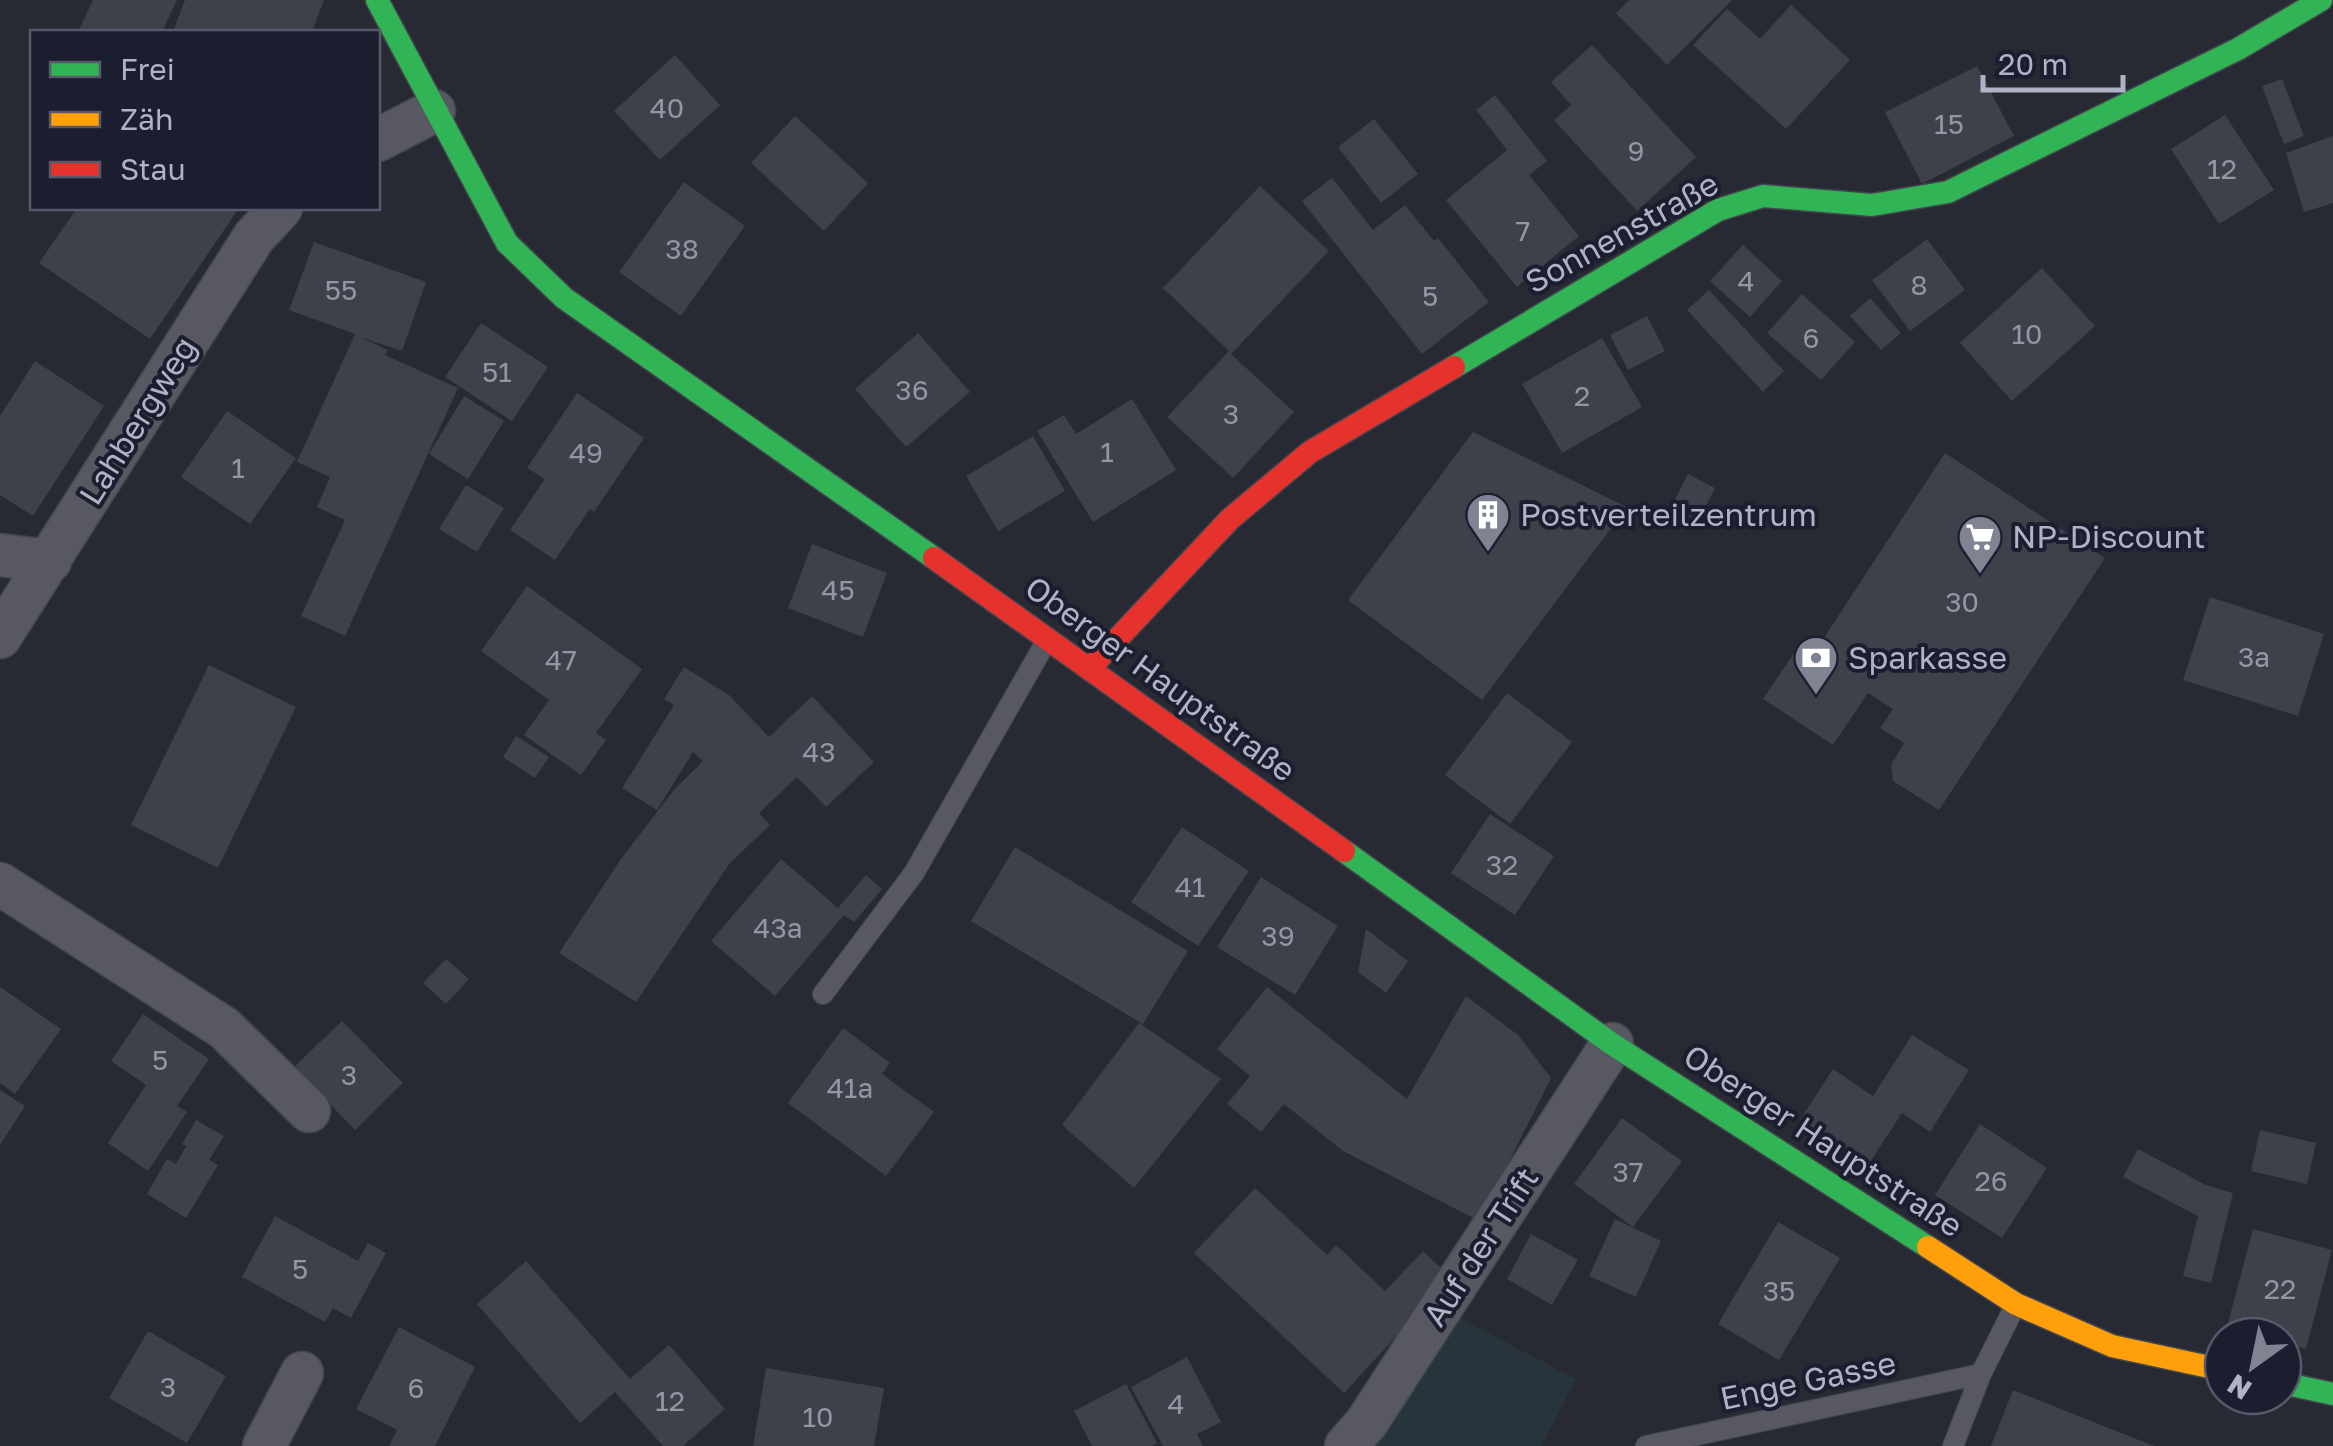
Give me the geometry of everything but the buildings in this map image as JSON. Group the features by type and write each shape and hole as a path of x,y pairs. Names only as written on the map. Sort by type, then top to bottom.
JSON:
{"street":[{"name":"Oberger Hauptstraße","path":"378,0 508,243 564,298 1048,638 1612,1044 2016,1304 2112,1346 2203,1366"},
{"name":"Sonnenstraße","path":"1090,668 1230,519 1310,452 1718,210 1763,196 1872,205 1948,192 2238,48 2321,0"},
{"path":"380,139 434,111"},
{"name":"Lahbergweg","path":"0,637 254,237 279,210"},
{"path":"0,555 50,561"},
{"path":"0,884 224,1028 309,1111"},
{"name":"Auf der Trift","path":"1346,1446 1367,1422 1612,1044"},
{"path":"264,1446 302,1373"},
{"path":"2303,1387 2333,1394"}],"lane":[{"path":"823,994 914,873 1048,638"},
{"path":"1953,1446 1981,1374 2016,1304"},
{"name":"Enge Gasse","path":"1646,1446 1981,1374"}],"shaded area":[{"path":"1454,1315 1576,1379 1542,1446 1375,1446"}],"traffic: fast":[{"path":"377,0 507,243 564,298 934,558"},
{"path":"1454,367 1718,210 1763,196 1872,205 1948,192 2238,49 2321,0"},
{"path":"1344,851 1612,1044 1928,1247"},
{"path":"2303,1387 2333,1394"}],"traffic: slow":[{"path":"1928,1247 2016,1304 2112,1346 2203,1366"}],"traffic: jam":[{"path":"1090,668 1230,519 1310,452 1454,367"},
{"path":"934,558 1344,851"}],"place":[{"name":"Postverteilzentrum","path":"1488,553"},
{"name":"NP-Discount","path":"1980,575"},
{"name":"Sparkasse","path":"1816,696"}]}
